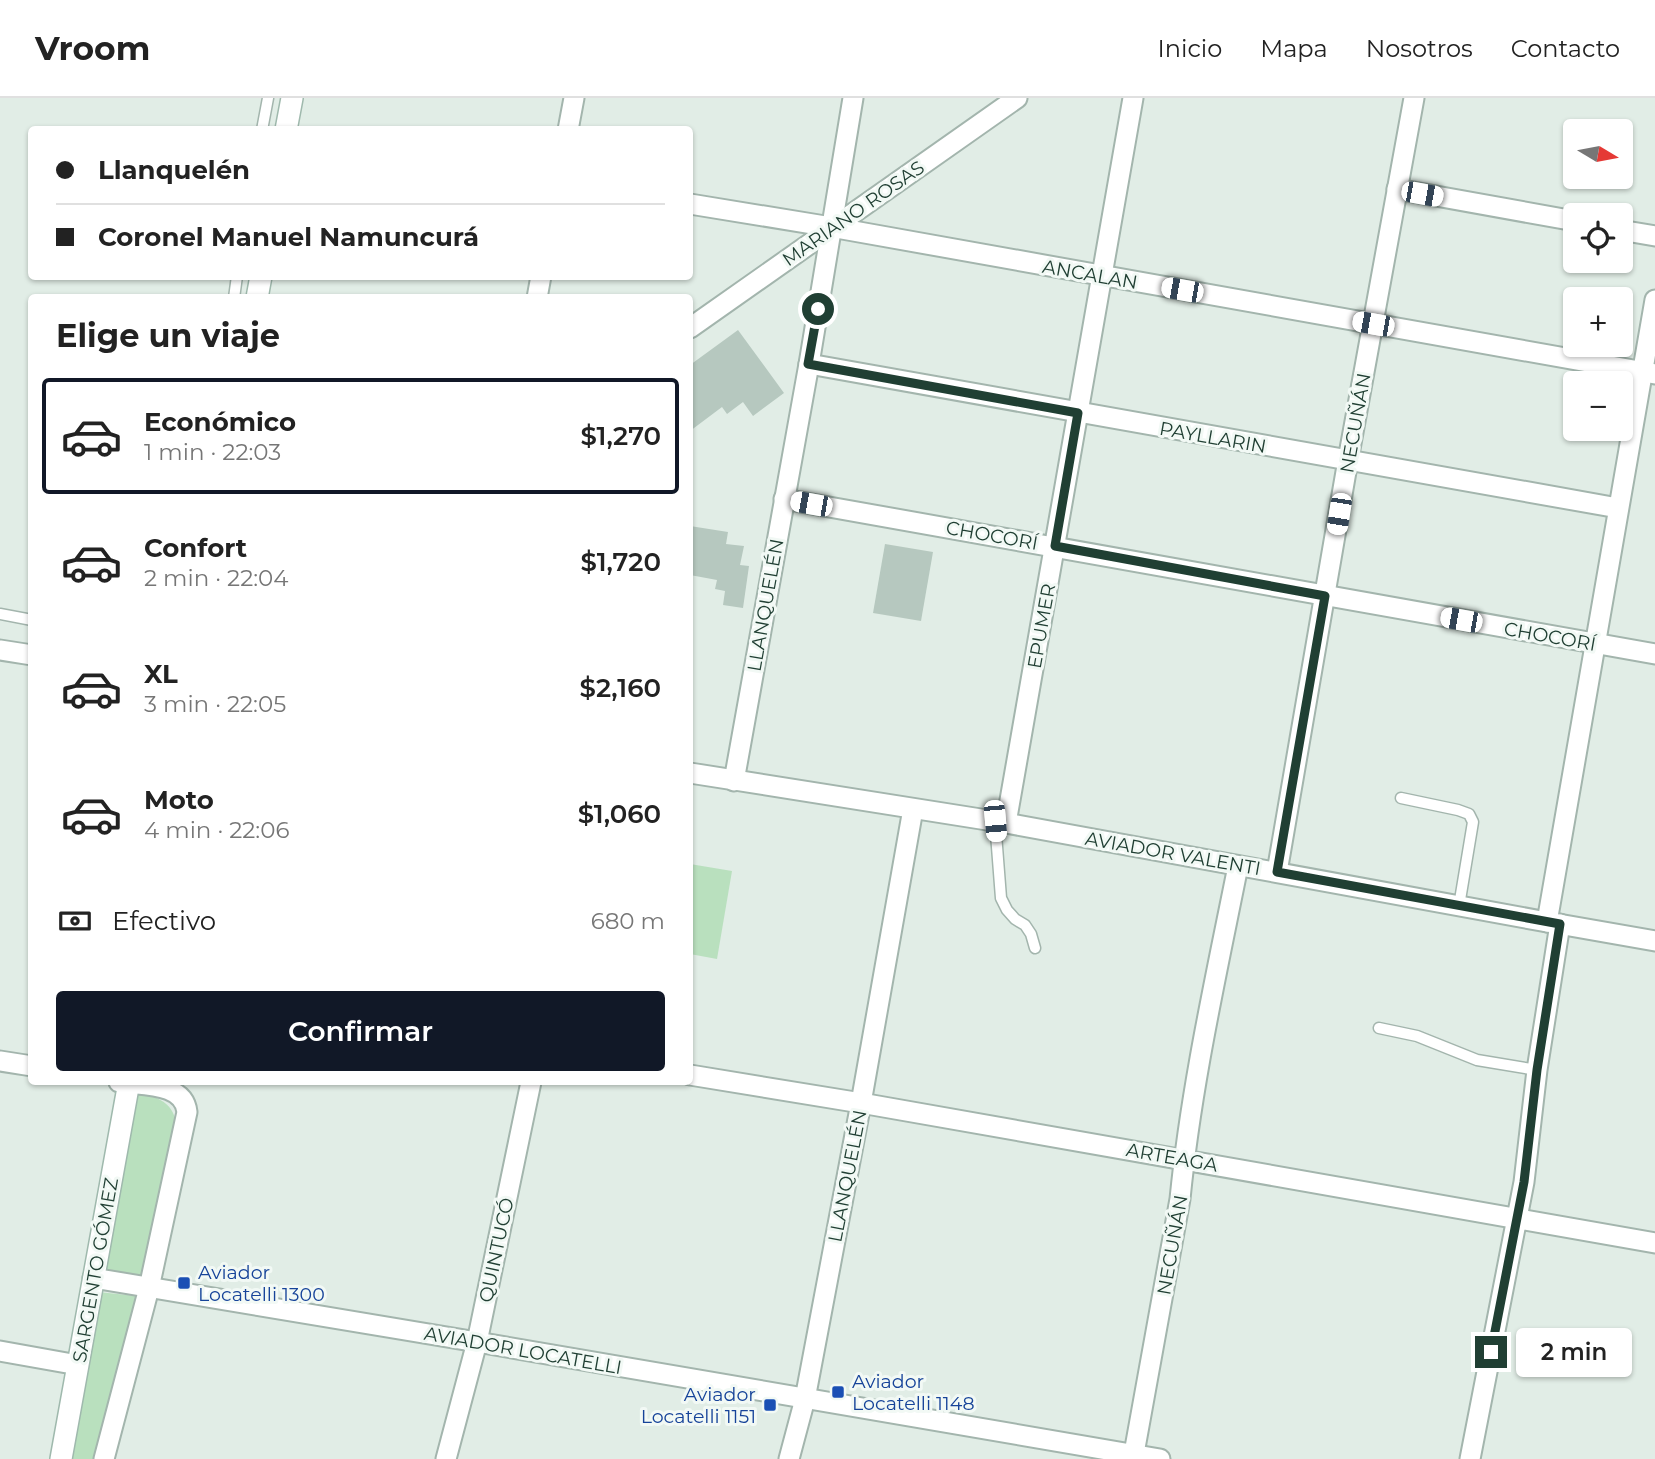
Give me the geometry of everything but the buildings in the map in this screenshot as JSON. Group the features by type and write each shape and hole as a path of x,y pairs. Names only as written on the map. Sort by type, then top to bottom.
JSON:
{"main road":[{"path":"287,126 292,98"},
{"name":"SARGENTO GÓMEZ","path":"61,1459 125,1085"}],"street":[{"path":"569,126 574,98"},
{"name":"LLANQUELÉN","path":"734,780 853,98"},
{"name":"MARIANO ROSAS","path":"693,326 1017,98"},
{"name":"EPUMER","path":"1000,822 1055,546 1133,98"},
{"name":"NECUÑÁN","path":"1277,872 1413,98"},
{"path":"1397,189 1563,220"},
{"name":"ANCALAN","path":"693,204 1649,373"},
{"path":"1633,232 1655,236"},
{"path":"1470,1459 1524,1182 1554,923 1618,508 1649,373 1655,300"},
{"name":"PAYLLARIN","path":"808,364 1618,508"},
{"name":"CHOCORÍ","path":"784,499 1655,654"},
{"path":"0,650 28,654"},
{"name":"AVIADOR VALENTI","path":"693,773 1000,822 1655,941"},
{"name":"LLANQUELÉN","path":"789,1459 804,1399 861,1103 913,808"},
{"name":"NECUÑÁN","path":"1134,1457 1180,1199 1184,1159 1208,1020 1238,866"},
{"path":"0,1060 28,1065"},
{"name":"ARTEAGA","path":"693,1075 1655,1243"},
{"path":"104,1459 149,1288 187,1112 186,1104 180,1096 168,1089 143,1085"},
{"name":"QUINTUCÓ","path":"446,1459 477,1342 530,1085"},
{"name":"AVIADOR LOCATELLI","path":"93,1278 1134,1457 1160,1459"},
{"path":"0,1351 78,1365"}],"lane":[{"path":"263,126 268,98"},
{"path":"0,614 28,619"},
{"path":"1401,798 1469,814 1473,822 1459,906"},
{"path":"1000,822 1001,898 1007,910 1025,925 1035,948"},
{"path":"1379,1028 1417,1037 1477,1060 1537,1070"}],"green space":[{"path":"693,864 732,871 717,959 693,955"},
{"path":"139,1091 166,1103 175,1118 143,1280 105,1269"},
{"path":"98,1292 137,1296 96,1459 68,1459"}],"place":[{"name":"Aviador Locatelli 1300","path":"184,1283"},
{"name":"Aviador Locatelli 1148","path":"838,1392"},
{"name":"Aviador Locatelli 1151","path":"770,1405"}],"route":[{"path":"818,309 808,364 1078,413 1055,546 1325,596 1277,872 1560,924 1537,1070 1524,1182 1491,1352"}]}
